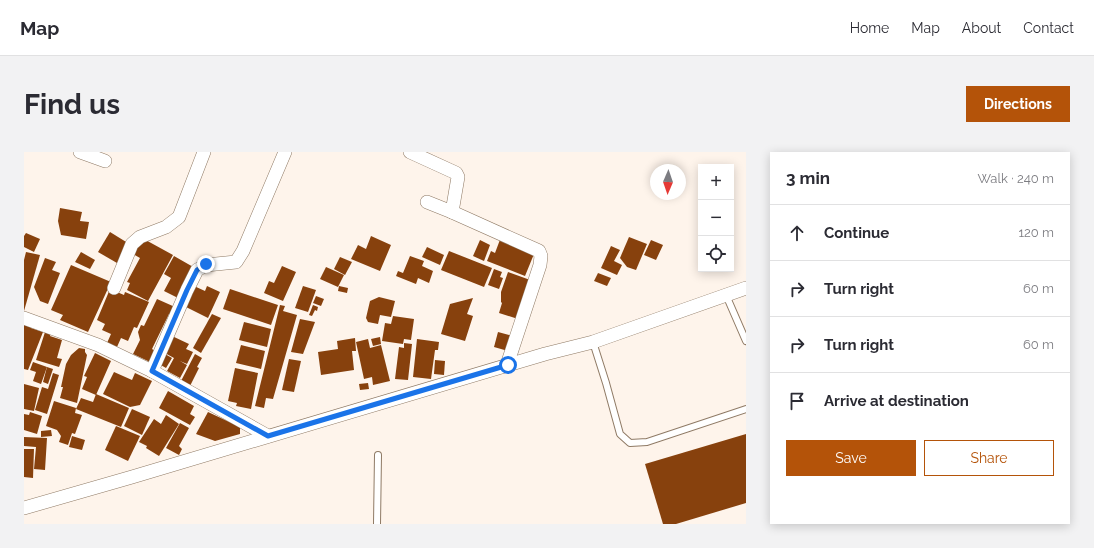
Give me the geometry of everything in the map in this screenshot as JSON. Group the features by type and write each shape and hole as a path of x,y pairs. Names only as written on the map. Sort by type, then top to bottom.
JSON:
{"street":[{"path":"80,152 105,161"},
{"path":"114,288 132,244 140,237 166,227 179,217 204,152"},
{"path":"152,371 197,270 206,264 236,262 243,251 285,152"},
{"path":"410,152 456,173 458,177 452,212"},
{"path":"427,202 540,251 540,265 508,365"},
{"path":"24,508 140,475 508,365 593,342 746,288"},
{"path":"24,318 98,345 152,371 268,436"}],"lane":[{"path":"726,295 746,341"},
{"path":"593,342 620,434 630,443 647,442 746,409"},
{"path":"377,524 378,456"}],"building":[{"path":"60,208 82,212 80,221 89,222 86,239 61,235 58,221"},
{"path":"110,232 131,245 117,263 98,252"},
{"path":"26,233 40,239 34,252 24,247 24,236"},
{"path":"371,236 391,245 380,271 351,259 358,245 366,249"},
{"path":"501,237 534,254 525,276 487,261 491,251 495,253"},
{"path":"629,237 647,244 636,270 627,267 620,258"},
{"path":"142,238 173,255 148,301 127,290 130,283 127,282 140,258 133,254"},
{"path":"480,240 490,245 484,261 473,256"},
{"path":"651,240 663,245 656,260 644,255"},
{"path":"611,246 620,250 614,261 622,265 617,275 601,268"},
{"path":"427,247 444,255 440,265 422,257"},
{"path":"449,251 492,268 484,287 441,270"},
{"path":"26,252 40,255 24,311 24,260"},
{"path":"81,252 95,260 90,269 75,262"},
{"path":"174,256 195,268 178,298 164,291 171,278 164,274"},
{"path":"410,256 424,261 422,266 433,271 429,283 418,278 416,284 396,276 398,271 403,273"},
{"path":"340,257 352,262 345,275 334,269"},
{"path":"45,258 56,262 52,270 60,273 48,304 40,301 34,287"},
{"path":"71,265 111,282 88,332 60,320 63,315 51,310"},
{"path":"282,266 296,272 283,301 264,293 269,281 274,283"},
{"path":"326,267 344,275 338,287 320,279"},
{"path":"494,269 502,272 500,277 503,278 499,289 488,285"},
{"path":"508,272 533,281 518,319 499,313 502,303 501,292"},
{"path":"598,273 611,278 607,286 594,281"},
{"path":"194,286 205,291 207,286 220,292 208,318 184,306"},
{"path":"303,286 316,290 308,312 295,308"},
{"path":"339,286 348,288 347,293 338,291"},
{"path":"110,289 124,295 125,292 149,302 137,328 134,327 128,341 121,338 117,347 107,343 111,334 102,330 105,324 97,320"},
{"path":"230,289 278,305 271,325 223,309"},
{"path":"316,296 324,299 321,306 313,303"},
{"path":"379,297 395,301 391,317 380,315 378,324 368,322 366,318 370,301"},
{"path":"473,298 467,314 473,316 465,341 441,334 450,304"},
{"path":"157,299 175,307 171,315 169,314 152,349 155,351 150,362 133,354 140,340 138,332 141,325 144,326"},
{"path":"280,305 285,306 283,311 297,315 273,399 266,398 264,408 255,406"},
{"path":"313,305 318,307 317,311 315,310 312,316 309,315"},
{"path":"212,314 221,318 201,353 193,348"},
{"path":"393,316 414,319 411,340 404,339 403,344 382,341 385,323 391,324"},
{"path":"300,319 315,322 303,354 291,352"},
{"path":"24,320 33,323 31,328 43,332 28,370 24,369"},
{"path":"244,322 271,329 267,347 239,340"},
{"path":"46,329 52,331 50,336 62,340 57,358 62,359 59,367 36,360"},
{"path":"498,332 513,336 508,351 494,347"},
{"path":"172,336 189,344 186,349 193,352 187,364 180,361 187,365 180,378 167,371 174,358 163,352"},
{"path":"380,337 381,344 373,346 371,339"},
{"path":"355,338 356,351 352,351 354,370 321,375 318,352 338,349 337,341"},
{"path":"368,339 370,348 381,345 390,381 373,385 372,377 364,379 356,342"},
{"path":"417,339 439,342 438,350 435,350 431,379 413,377"},
{"path":"404,343 412,344 408,380 395,379 399,347 404,348"},
{"path":"241,345 265,351 261,369 236,363"},
{"path":"79,348 85,349 87,355 77,403 60,398 66,364 71,355"},
{"path":"95,353 111,361 96,395 82,389 87,377 84,376"},
{"path":"165,354 172,358 166,368 159,364"},
{"path":"195,354 202,358 190,386 181,381"},
{"path":"289,359 301,361 294,392 282,390"},
{"path":"435,360 445,361 444,375 434,374"},
{"path":"33,362 47,367 41,384 33,381 36,372 30,370"},
{"path":"47,367 53,369 48,384 43,382"},
{"path":"235,368 258,373 251,409 236,406 237,403 228,401"},
{"path":"114,372 132,380 135,373 152,381 140,405 130,407 103,394"},
{"path":"53,373 59,375 47,414 35,410 42,387 48,389"},
{"path":"368,383 369,389 360,390 359,384"},
{"path":"24,384 39,388 34,411 24,409"},
{"path":"168,391 194,406 190,414 195,417 190,425 159,408"},
{"path":"96,394 129,408 121,427 76,409 81,398 93,402"},
{"path":"54,401 76,408 75,413 82,415 75,434 72,433 68,445 59,442 61,436 57,430 46,426"},
{"path":"132,409 150,417 142,435 124,426"},
{"path":"30,412 42,416 37,434 24,430 24,414 29,415"},
{"path":"208,412 240,427 240,434 215,441 196,434"},
{"path":"166,415 179,424 159,456 146,448 147,446 139,442 154,419 161,424"},
{"path":"180,423 189,428 179,446 182,449 179,455 166,448"},
{"path":"116,426 140,436 128,461 105,450"},
{"path":"51,430 52,436 41,437 41,431"},
{"path":"746,434 746,503 676,524 663,524 645,464"},
{"path":"72,436 85,440 82,450 69,447"},
{"path":"24,437 47,438 45,470 34,469 36,447 24,446"},
{"path":"24,449 34,449 33,478 24,477"}],"route":[{"path":"206,264 197,270 152,371 268,436 508,365"}]}
